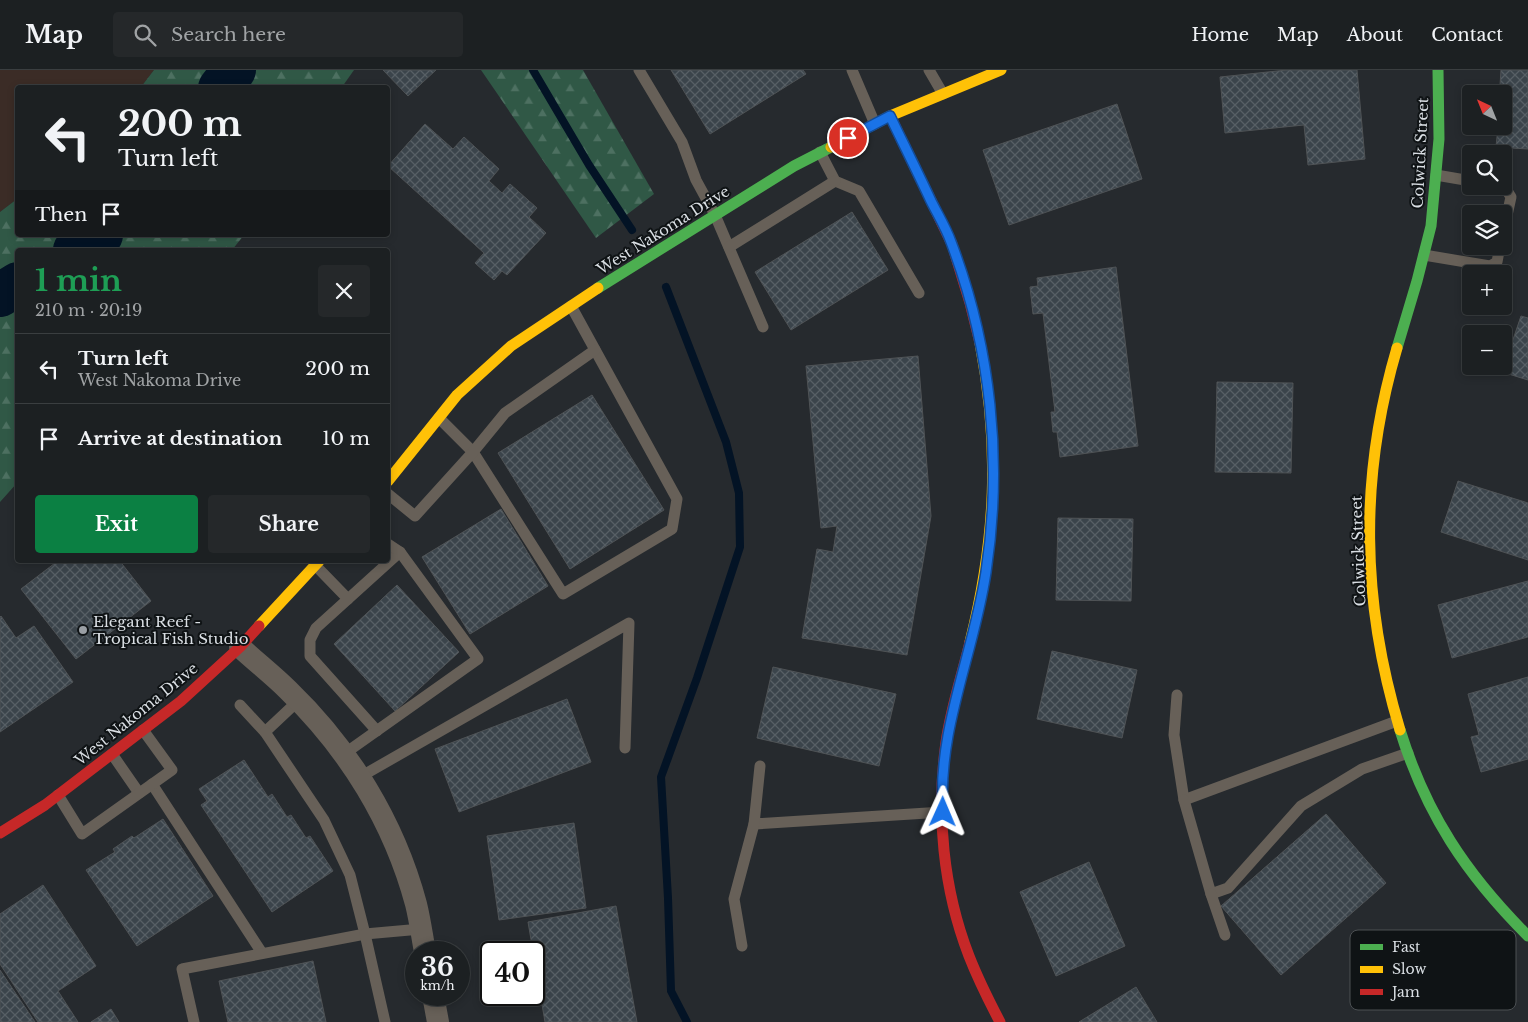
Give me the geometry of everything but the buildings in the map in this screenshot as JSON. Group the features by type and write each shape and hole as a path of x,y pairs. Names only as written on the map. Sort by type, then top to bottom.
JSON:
{"street":[{"name":"West Nakoma Drive","path":"390,479 457,395 510,346 794,166 890,116 1001,70"},
{"name":"Colwick Street","path":"1438,70 1439,138 1431,224 1418,281 1388,378 1375,445 1369,513 1371,581 1380,649 1397,721 1418,780 1441,828 1468,869 1496,904 1528,936"},
{"path":"890,116 951,241 972,305 986,371 993,438 993,506 986,573 972,639 952,714 945,760 943,812 945,853 953,899 962,935 982,988 1000,1022"},
{"name":"West Nakoma Drive","path":"0,832 45,805 181,701 240,647 317,563"},
{"path":"240,647 298,701 332,738 360,777 384,819 403,861 416,905 423,941"},
{"path":"435,1006 438,1022"}],"lane":[{"path":"639,70 682,142 696,180 715,215 763,327"},
{"path":"852,70 875,124"},
{"path":"929,70 943,94"},
{"path":"820,152 835,181 859,191 919,293"},
{"path":"1435,175 1462,180"},
{"path":"729,247 835,181"},
{"path":"1424,254 1490,266 1497,262 1498,255"},
{"path":"439,418 473,452 563,594 672,529 677,499 571,306"},
{"path":"390,496 415,516 473,452 505,413 595,350"},
{"path":"344,754 478,659 400,552 390,545"},
{"path":"390,561 400,552"},
{"path":"317,563 348,599"},
{"path":"377,731 310,656 310,640 316,628 388,563"},
{"path":"360,777 629,623 625,748"},
{"path":"1177,695 1174,734 1184,800 1225,935"},
{"path":"265,732 298,701"},
{"path":"240,704 265,732 324,820 350,875 385,1022"},
{"path":"1184,800 1397,721"},
{"path":"58,795 82,834 172,770 143,730"},
{"path":"1212,894 1228,888 1301,806 1362,769 1408,753"},
{"path":"112,754 139,793"},
{"path":"742,946 734,899 754,824 760,766"},
{"path":"152,784 262,953"},
{"path":"754,824 943,812"},
{"path":"194,1022 182,969 365,934 421,929"}],"shaded area":[{"path":"0,70 154,70 143,85 15,85 15,201 0,212"}],"green space":[{"path":"154,70 354,70 343,85 143,85"},
{"path":"481,70 583,70 654,194 596,238"},
{"path":"15,201 15,237 242,237 234,248 15,248 15,485 0,502 0,212"}],"waterway":[{"path":"222,85 234,70"},
{"path":"533,70 589,165 632,230"},
{"path":"78,248 98,237"},
{"path":"0,295 15,286"},
{"path":"666,287 726,442 739,493 740,547 697,678 661,777 671,991 687,1022"}],"traffic: fast":[{"path":"1397,348 1431,226 1439,139 1438,70"},
{"path":"598,288 794,166 831,147"},
{"path":"1400,730 1422,789 1450,841 1467,866 1528,936"}],"traffic: slow":[{"path":"831,147 890,116 1001,70"},
{"path":"390,479 457,395 511,346 598,288"},
{"path":"970,642 985,566 990,530 992,493 991,419 980,343"},
{"path":"1397,348 1376,444 1371,492 1370,539 1372,586 1378,634 1387,682 1400,730"},
{"path":"259,626 317,563"}],"traffic: jam":[{"path":"890,116 952,244 980,343"},
{"path":"0,833 45,805 181,701 240,647 259,626"},
{"path":"970,642 946,742 942,796 944,850 953,904 960,930 976,973 1000,1022"}],"place":[{"name":"Elegant Reef - Tropical Fish Studio","path":"83,630"}],"route":[{"path":"848,138 890,116 951,241 972,305 986,371 993,438 993,506 986,573 972,639 952,714 945,760 943,812"}]}
